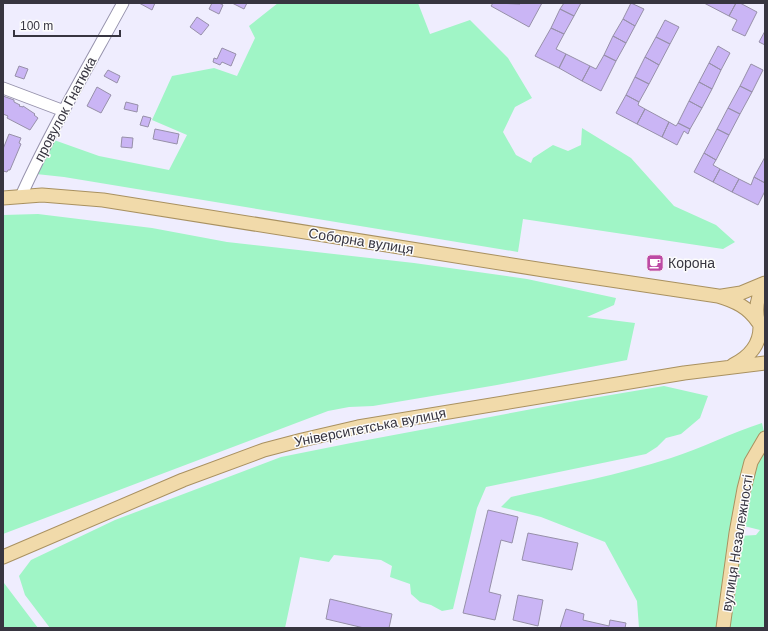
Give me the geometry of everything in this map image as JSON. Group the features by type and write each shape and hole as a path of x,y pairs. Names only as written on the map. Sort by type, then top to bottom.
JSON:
{"main road":[{"name":"Соборна вулиця","path":"3,198 21,196 62,196 103,200 718,296 745,307 754,316 761,328"},
{"name":"Соборна вулиця","path":"718,296 741,292 765,284"},
{"name":"Університетська вулиця","path":"731,366 744,359 752,352 758,339 761,328 756,311 757,303 765,284"},
{"name":"Університетська вулиця","path":"3,557 183,480 264,450 302,440 358,427 731,366 765,363"},
{"name":"вулиця Незалежності","path":"723,628 736,533 744,489 751,462 765,438"}],"street":[{"name":"провулок Гнатюка","path":"21,196 31,174 122,3"},
{"path":"3,88 64,111"}],"green space":[{"path":"278,3 418,3 430,34 470,20 508,58 532,98 515,107 503,132 516,155 531,163 533,158 553,145 568,151 581,145 582,128 631,158 674,206 716,225 735,242 723,249 523,219 518,252 64,177 36,174 54,140 99,156 169,170 187,135 152,120 172,76 214,68 237,76 255,38 249,26"},
{"path":"38,214 152,228 227,242 414,263 527,279 616,298 614,305 587,317 635,323 627,360 497,385 373,406 349,407 328,411 3,534 3,215"},
{"path":"664,386 708,396 700,418 681,434 666,438 657,447 646,454 486,487 477,508 453,609 442,611 431,605 420,602 411,594 410,584 390,577 392,566 381,560 334,555 329,562 300,557 285,628 50,628 25,595 19,576 31,560 115,520 281,457 575,401"},
{"path":"762,423 764,432 744,468 719,628 639,628 637,601 605,542 541,517 501,507 511,497 632,470 683,454"},
{"path":"765,445 765,628 728,628 740,536 756,535 760,530 740,525 749,475"},
{"path":"4,583 38,628 3,628"}],"building":[{"path":"139,3 155,3 152,10"},
{"path":"212,3 219,3 223,5 219,14 209,9"},
{"path":"232,3 247,3 244,9"},
{"path":"493,3 542,3 529,27 491,6"},
{"path":"564,3 581,3 574,16 560,9"},
{"path":"631,3 644,9 635,26 623,19"},
{"path":"704,3 736,3 729,16"},
{"path":"736,3 740,3 757,12 745,36 732,30 737,20 729,16"},
{"path":"560,9 574,16 564,34 551,28"},
{"path":"197,17 209,25 201,35 190,27"},
{"path":"623,19 635,26 626,43 613,36"},
{"path":"665,20 679,27 670,44 656,37"},
{"path":"551,28 564,34 556,49 566,54 559,68 535,56"},
{"path":"765,31 765,45 759,42"},
{"path":"613,36 626,43 616,61 604,55"},
{"path":"656,37 670,44 659,65 645,57"},
{"path":"718,46 730,53 721,70 709,63"},
{"path":"222,48 236,54 231,66 222,62 220,65 213,62 214,58 217,59"},
{"path":"566,54 590,66 582,81 559,68"},
{"path":"604,55 616,61 601,91 582,81 590,66 596,69"},
{"path":"645,57 659,65 649,84 635,77"},
{"path":"709,63 721,70 712,89 699,82"},
{"path":"751,64 763,70 752,92 740,86"},
{"path":"19,66 28,69 24,79 15,76"},
{"path":"108,70 120,76 117,83 104,76"},
{"path":"635,77 649,84 639,102 626,95"},
{"path":"699,82 712,89 702,108 689,101"},
{"path":"740,86 752,92 740,114 728,108"},
{"path":"97,87 111,95 101,113 87,106"},
{"path":"626,95 639,102 638,105 645,109 637,124 616,113"},
{"path":"3,96 14,100 14,102 20,105 19,106 23,106 35,114 34,115 38,118 30,130 7,118 8,116 3,114"},
{"path":"689,101 702,108 690,129 678,123"},
{"path":"126,102 138,105 137,112 124,109"},
{"path":"728,108 740,114 729,135 717,129"},
{"path":"645,109 669,122 662,137 637,124"},
{"path":"143,116 151,118 148,127 140,125"},
{"path":"669,122 676,126 678,123 690,129 688,134 684,131 677,145 662,137"},
{"path":"155,129 179,134 177,144 153,139"},
{"path":"717,129 729,135 716,160 704,153"},
{"path":"9,134 21,138 19,143 21,144 10,170 7,172 3,171 3,149"},
{"path":"122,137 133,138 132,148 121,147"},
{"path":"704,153 716,160 713,165 720,169 713,182 694,172"},
{"path":"765,157 765,183 754,177"},
{"path":"720,169 739,179 732,192 713,182"},
{"path":"754,177 765,183 765,191 758,205 732,192 739,179 751,185"},
{"path":"488,510 518,517 512,543 501,540 489,592 501,595 495,620 463,613"},
{"path":"528,533 578,543 572,570 522,560"},
{"path":"518,595 543,600 538,626 513,620"},
{"path":"330,599 392,614 389,628 364,628 326,619"},
{"path":"566,609 584,614 583,620 609,626 610,620 626,623 625,628 560,628"}],"place":[{"name":"Корона","path":"655,263"}]}
